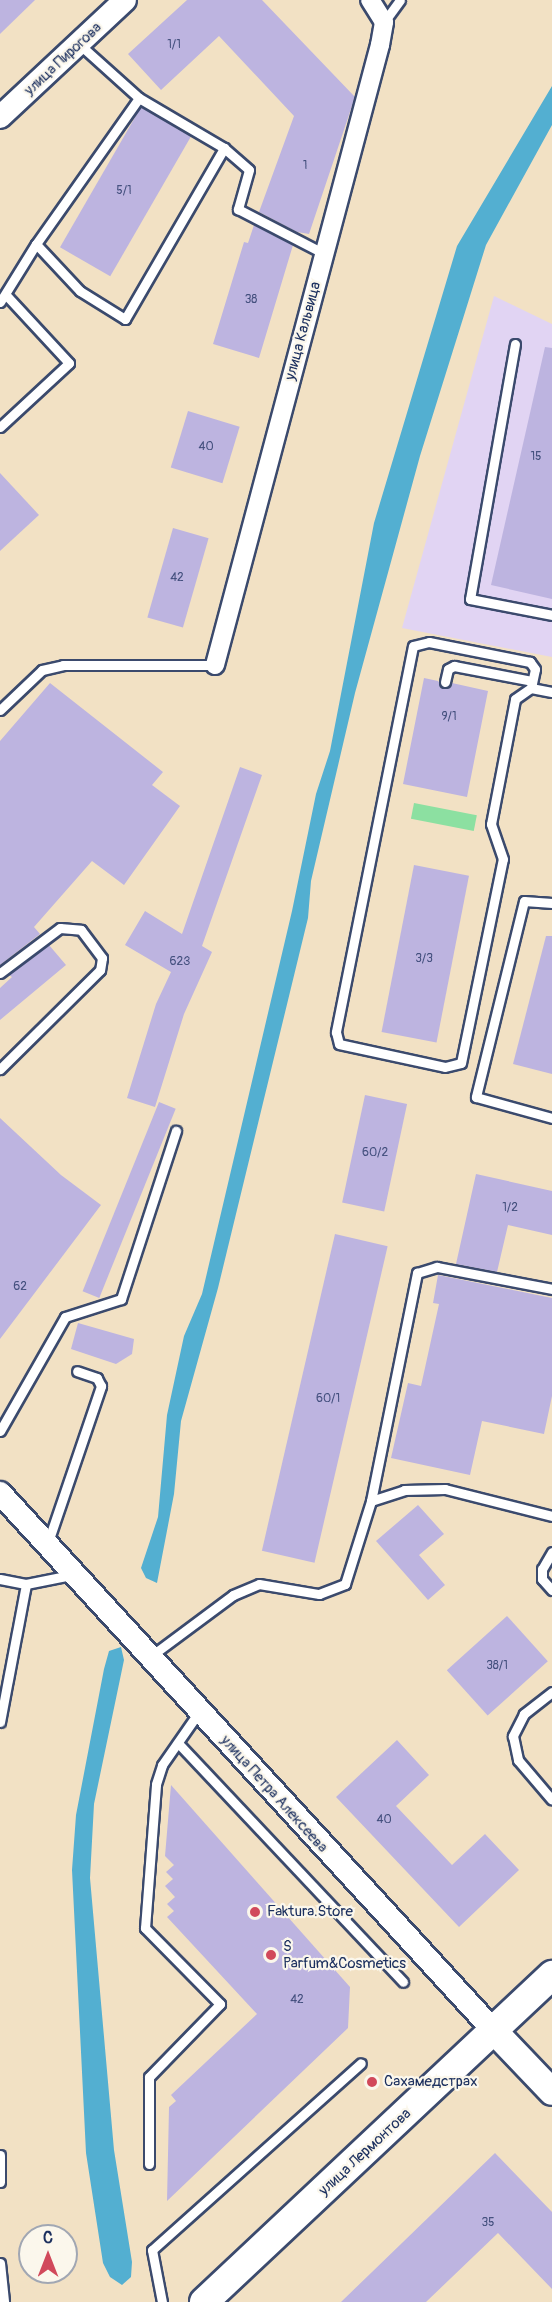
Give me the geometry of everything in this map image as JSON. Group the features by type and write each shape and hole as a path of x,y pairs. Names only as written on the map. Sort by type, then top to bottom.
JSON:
{"main road":[{"name":"улица Лермонтова","path":"204,2302 552,1975"},
{"name":"улица Петра Алексеева","path":"494,2031 552,2092"}],"street":[{"name":"улица Пирогова","path":"0,117 125,0"},
{"path":"372,2 384,22"},
{"name":"улица Кальвица","path":"215,665 384,22"},
{"name":"улица Петра Алексеева","path":"0,1493 494,2031"}],"lane":[{"path":"384,22 400,0"},
{"path":"80,44 139,98 224,148 249,170 238,209 323,254"},
{"path":"0,427 69,363 3,299 36,244 139,98"},
{"path":"36,244 80,291 125,319 224,148"},
{"path":"515,344 470,599 552,615"},
{"path":"429,642 530,662 535,669 532,684 515,699 491,824 502,859 461,1063 445,1067 339,1044 336,1032 413,646 429,642"},
{"path":"0,710 42,670 63,665 215,665"},
{"path":"446,682 448,669 454,666 532,684 552,692"},
{"path":"552,903 524,901 476,1097 552,1118"},
{"path":"0,973 60,928 81,930 102,958 100,970 0,1070"},
{"path":"0,1431 65,1317 121,1299 176,1131"},
{"path":"149,1657 233,1595 259,1584 319,1594 345,1584 370,1501 417,1273 437,1267 552,1289"},
{"path":"47,1543 101,1386 98,1378 77,1371"},
{"path":"370,1501 404,1490 445,1489 552,1516"},
{"path":"552,1552 542,1569 542,1579 552,1590"},
{"path":"0,1579 26,1584 73,1574"},
{"path":"0,1722 26,1584"},
{"path":"552,1692 525,1714 513,1736 518,1760 552,1800"},
{"path":"149,2164 149,2077 220,2004 146,1928 156,1784 162,1765 199,1712"},
{"path":"177,1743 403,1982"},
{"path":"162,2302 152,2250 362,2063"},
{"path":"0,2155 0,2182"},
{"path":"0,2263 4,2302"}],"shaded area":[{"path":"494,296 552,324 552,657 402,628"}],"green space":[{"path":"414,803 477,815 474,831 411,819"}],"water":[{"path":"552,86 552,125 486,245 420,456 355,693 311,881 308,918 218,1288 181,1421 174,1494 157,1583 146,1578 141,1568 158,1517 167,1415 184,1336 202,1294 292,911 316,794 330,751 374,523 457,246"},
{"path":"121,1647 124,1660 94,1804 90,1878 114,2150 132,2262 131,2277 122,2285 110,2277 103,2263 86,2153 72,1870 76,1815 104,1669 109,1651"}],"building":[{"path":"0,0 35,0 0,34"},
{"path":"187,0 262,0 355,97 309,234 297,232 259,212 294,116 219,36 161,90 128,54"},
{"path":"141,107 191,136 110,276 60,247"},
{"path":"254,225 293,245 259,358 213,344 244,242 248,243"},
{"path":"545,347 552,348 552,599 491,585"},
{"path":"188,411 240,427 222,483 171,467"},
{"path":"0,473 39,515 0,551"},
{"path":"173,528 209,538 183,628 147,617"},
{"path":"424,678 438,681 444,689 452,683 488,691 467,797 403,784"},
{"path":"50,683 163,772 152,785 180,806 124,885 92,861 34,927 40,934 0,965 0,741"},
{"path":"240,767 262,775 202,946 212,952 184,1014 155,1107 127,1098 156,1004 171,972 125,945 145,911 182,934"},
{"path":"414,865 469,876 437,1043 382,1032"},
{"path":"546,936 552,936 552,1074 513,1064"},
{"path":"49,945 66,965 0,1020 0,988 12,977 9,975"},
{"path":"365,1095 407,1104 384,1212 342,1203"},
{"path":"159,1102 176,1109 99,1298 83,1291"},
{"path":"0,1118 61,1175 101,1205 0,1339"},
{"path":"476,1174 552,1191 552,1235 508,1225 497,1272 456,1264"},
{"path":"335,1234 388,1246 315,1563 262,1551"},
{"path":"438,1275 552,1298 552,1396 544,1434 482,1421 470,1475 391,1458 408,1383 421,1386 439,1304 433,1303"},
{"path":"78,1323 134,1339 132,1354 116,1364 71,1349"},
{"path":"418,1505 444,1534 419,1555 445,1585 428,1600 376,1541"},
{"path":"507,1616 548,1661 488,1716 447,1670"},
{"path":"397,1740 429,1775 396,1806 452,1865 485,1834 519,1870 459,1927 336,1797"},
{"path":"171,1785 350,1987 348,2028 167,2201 169,2107 176,2101 171,2095 257,2014 167,1917 174,1911 167,1904 175,1897 165,1886 173,1879 166,1872 174,1865 165,1856"},
{"path":"495,2153 552,2212 552,2289 498,2233 426,2302 341,2302"}],"place":[{"name":"Faktura.Store","path":"255,1912"},
{"name":"S Parfum&Cosmetics","path":"271,1955"},
{"name":"Сахамедстрах","path":"372,2082"}]}
